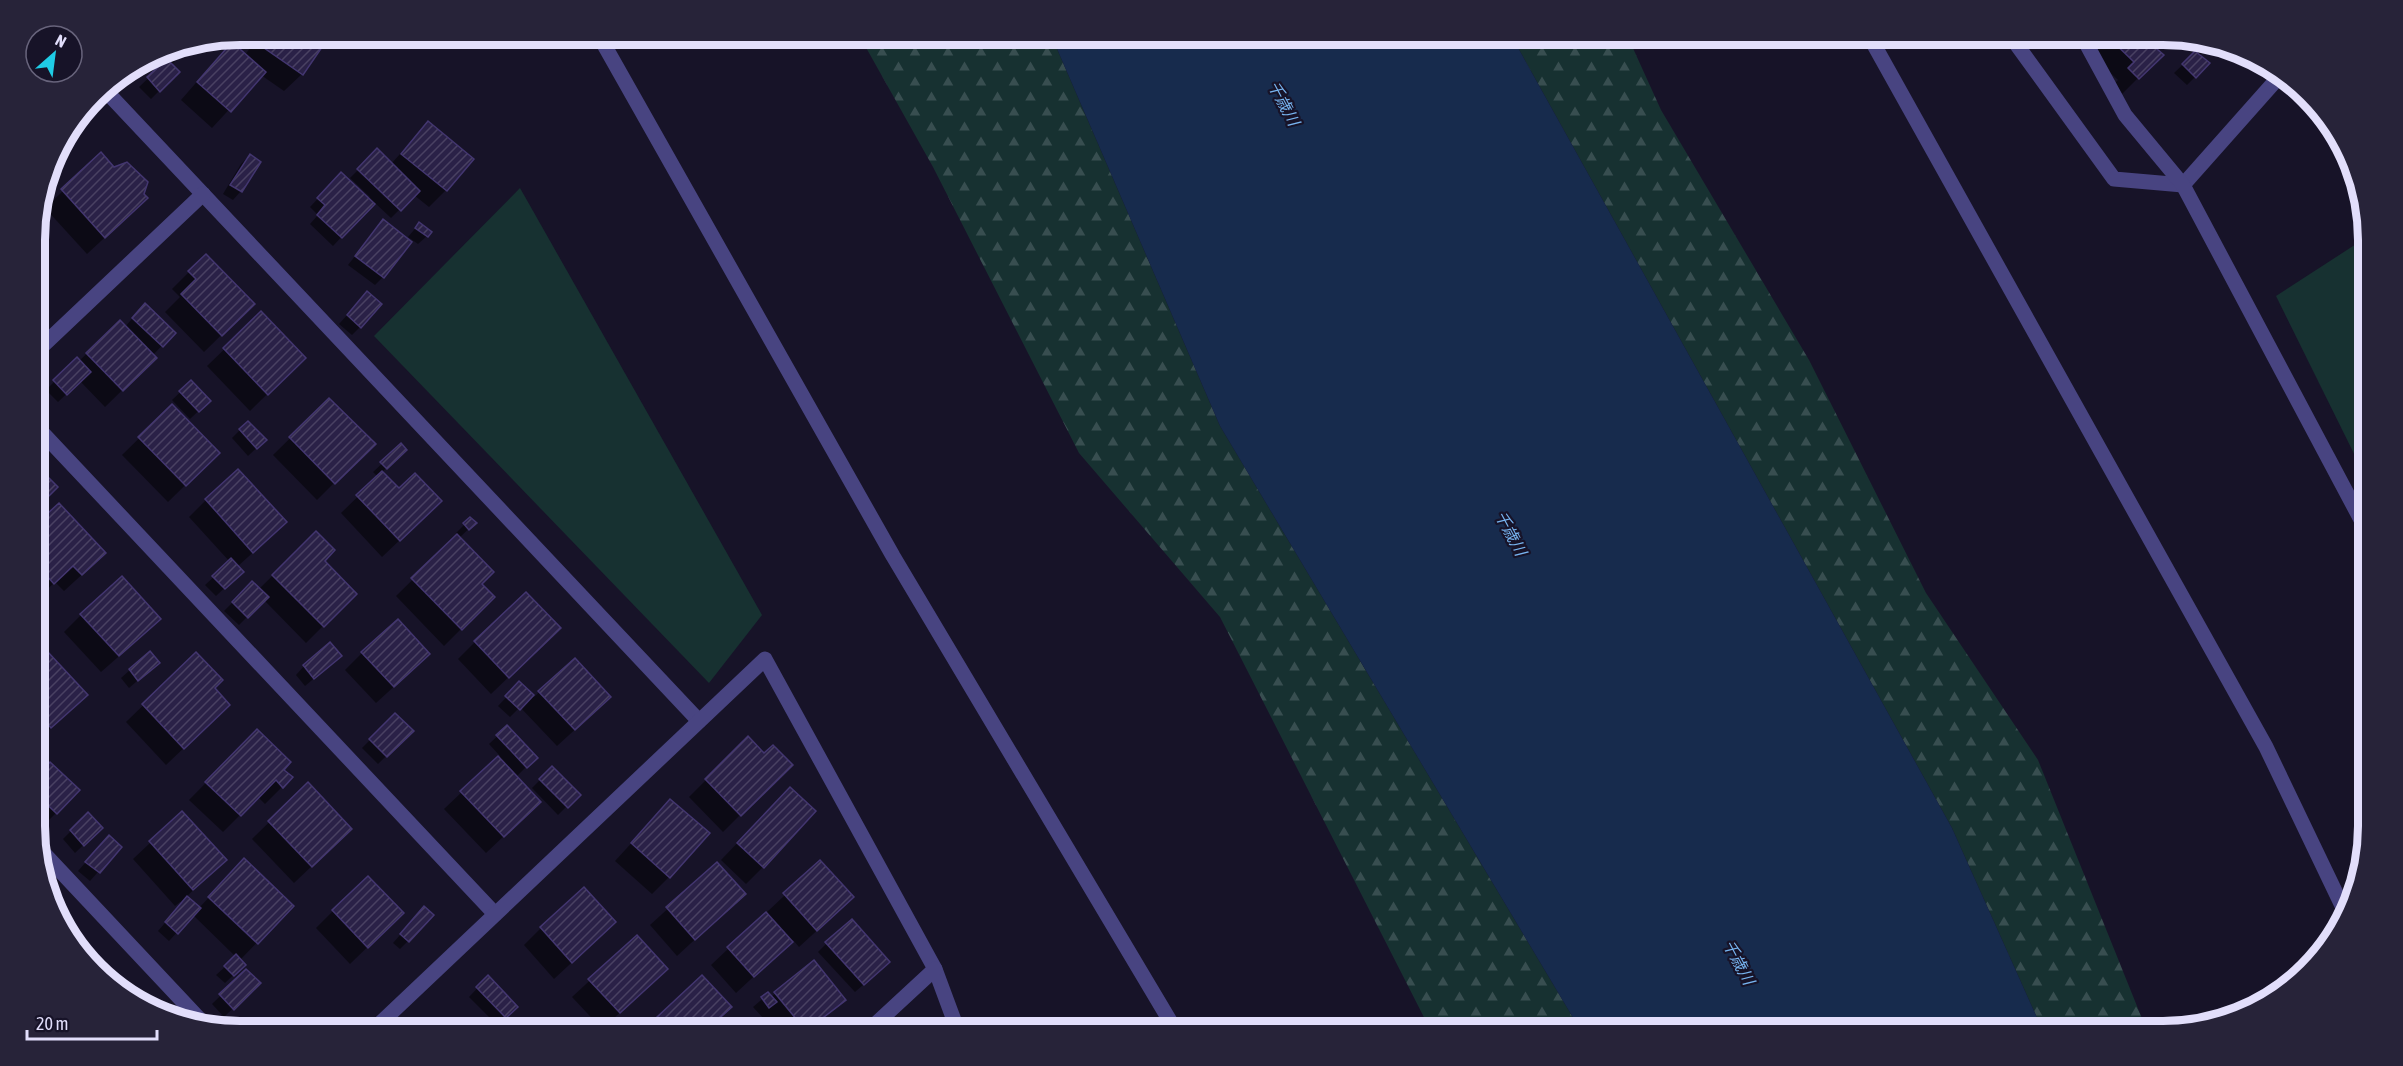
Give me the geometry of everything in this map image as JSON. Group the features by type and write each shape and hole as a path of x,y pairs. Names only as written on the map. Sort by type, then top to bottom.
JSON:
{"street":[{"path":"604,45 893,556 1170,1021"},
{"path":"1874,45 2266,747 2341,904"},
{"path":"2016,45 2114,180 2183,185"},
{"path":"2087,45 2124,115 2183,185 2358,514"},
{"path":"2183,185 2275,81"},
{"path":"109,95 699,721"},
{"path":"45,344 203,194"},
{"path":"45,436 495,915"},
{"path":"383,1021 765,659 935,969 954,1021"},
{"path":"48,858 197,1016"},
{"path":"879,1021 935,969"}],"green space":[{"path":"865,45 1055,45 1220,426 1575,1021 1426,1021 1220,617 1079,453 933,167"},
{"path":"1517,45 1632,45 1661,110 1809,360 1926,593 2038,760 2143,1021 2039,1021 1952,828"},
{"path":"520,188 762,615 709,683 374,336"},
{"path":"2358,243 2358,462 2276,296"}],"water":[{"name":"千歳川","path":"1055,45 1517,45 1952,828 2039,1021 1575,1021 1220,426"}],"building":[{"path":"229,45 235,45 266,72 231,112 197,82"},
{"path":"260,45 323,45 303,75"},
{"path":"2116,45 2161,45 2157,49 2164,55 2139,79 2128,68 2134,62"},
{"path":"2195,51 2210,63 2196,78 2182,64"},
{"path":"167,59 180,72 160,92 147,77"},
{"path":"428,121 474,159 447,191 401,154"},
{"path":"377,148 420,191 401,211 357,169"},
{"path":"101,152 114,167 127,162 148,182 144,194 148,198 105,238 61,189"},
{"path":"250,154 261,162 242,192 230,185"},
{"path":"341,172 375,204 342,238 317,215 325,205 317,198"},
{"path":"383,219 412,242 384,278 355,256"},
{"path":"419,222 432,232 428,237 415,228"},
{"path":"206,254 255,304 222,336 181,294 196,279 188,271"},
{"path":"367,291 382,304 361,328 347,315"},
{"path":"145,303 176,333 163,347 132,318"},
{"path":"261,311 306,358 268,395 223,348"},
{"path":"120,320 157,358 123,391 86,353"},
{"path":"77,357 91,372 67,395 53,380"},
{"path":"191,380 211,401 199,412 179,391"},
{"path":"329,398 376,444 335,484 289,437"},
{"path":"172,404 220,453 186,486 138,437"},
{"path":"248,421 267,440 257,449 239,429"},
{"path":"401,443 407,450 387,469 380,462"},
{"path":"238,469 287,522 253,553 205,499"},
{"path":"382,471 399,488 415,473 442,501 400,541 356,495"},
{"path":"48,477 58,487 46,499 45,498 45,480"},
{"path":"59,503 106,553 82,575 73,566 54,584 45,574 45,516"},
{"path":"470,517 477,523 469,530 463,523"},
{"path":"316,531 335,550 325,561 357,594 324,627 272,575"},
{"path":"457,534 494,572 482,584 495,597 462,630 411,578"},
{"path":"231,558 244,572 225,589 212,576"},
{"path":"122,576 161,619 119,656 80,614"},
{"path":"252,581 269,597 248,618 232,602"},
{"path":"526,592 561,628 509,678 474,641"},
{"path":"398,619 430,654 394,687 361,652"},
{"path":"330,642 342,656 314,679 303,665"},
{"path":"47,651 88,695 51,728 45,721 45,653"},
{"path":"150,651 160,663 138,681 129,669"},
{"path":"196,652 223,680 215,688 230,705 184,749 142,704"},
{"path":"575,658 611,697 575,730 538,691"},
{"path":"519,681 534,695 520,710 505,696"},
{"path":"395,713 414,731 387,757 369,739"},
{"path":"507,725 538,758 527,768 496,735"},
{"path":"257,729 291,762 284,770 293,777 283,788 276,780 241,816 205,782"},
{"path":"748,736 764,753 773,745 793,765 741,816 705,779"},
{"path":"498,756 541,802 504,837 460,791"},
{"path":"50,762 80,790 57,814 45,803 45,768"},
{"path":"552,766 581,795 568,808 539,779"},
{"path":"308,782 352,829 312,867 268,821"},
{"path":"790,787 816,811 764,868 737,843"},
{"path":"670,799 710,833 670,878 631,843"},
{"path":"182,811 227,860 193,890 149,841"},
{"path":"88,812 103,828 84,846 70,830"},
{"path":"109,835 122,847 100,873 85,862"},
{"path":"244,858 294,906 258,944 208,897"},
{"path":"820,860 854,897 817,931 783,893"},
{"path":"717,862 746,894 695,940 666,907"},
{"path":"368,876 404,913 368,948 332,910"},
{"path":"584,887 616,922 572,963 540,927"},
{"path":"187,896 201,908 178,934 165,922"},
{"path":"424,906 434,915 409,942 400,934"},
{"path":"766,912 793,942 754,977 727,947"},
{"path":"852,919 890,962 864,985 825,942"},
{"path":"637,935 668,969 620,1013 588,979"},
{"path":"236,954 246,965 234,976 224,966"},
{"path":"814,960 846,1000 819,1021 798,1021 774,992"},
{"path":"246,969 261,983 234,1010 219,994"},
{"path":"488,975 518,1007 506,1018 476,987"},
{"path":"702,975 732,1007 716,1021 661,1021 657,1017"},
{"path":"768,992 777,1002 769,1008 761,997"}]}
